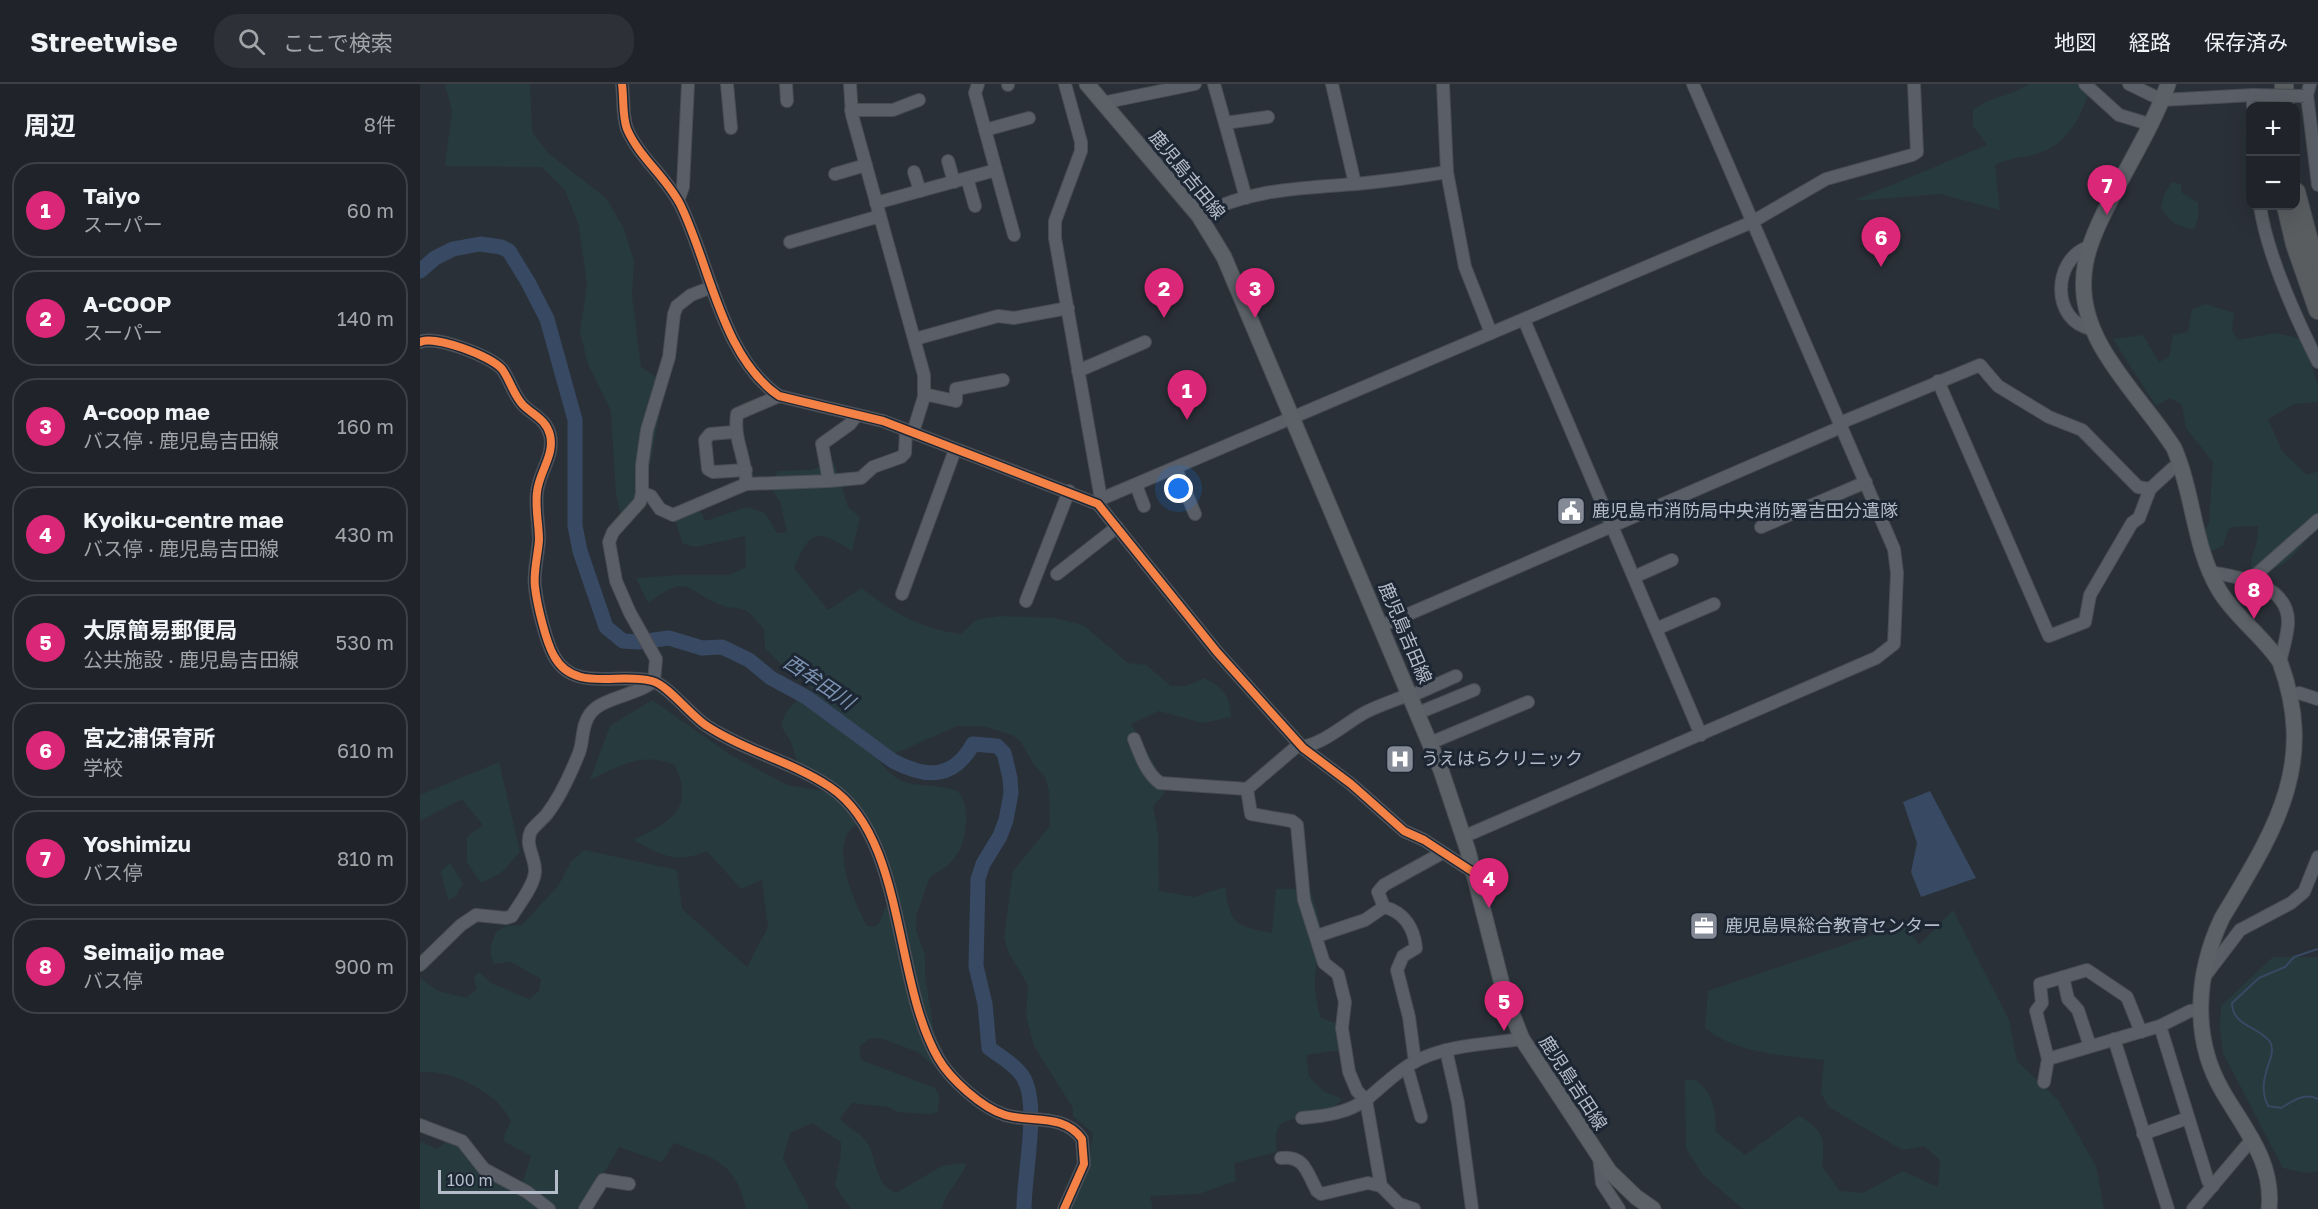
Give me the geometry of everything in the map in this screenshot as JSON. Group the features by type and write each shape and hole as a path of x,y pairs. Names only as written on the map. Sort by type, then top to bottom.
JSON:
{"highway":[{"path":"2272,84 2273,102"},
{"path":"2284,84 2285,102"},
{"path":"2287,210 2298,255 2318,310"},
{"path":"2300,210 2318,275"}],"main road":[{"name":"鹿児島吉田線","path":"1087,84 1198,216 1224,258 1430,743 1463,837 1505,996 1522,1039 1599,1157 1623,1185 1653,1209"},
{"path":"2168,84 2163,100 2101,217 2088,247 2083,278 2083,296 2092,329 2113,364 2159,424 2182,466 2201,551 2210,572 2220,591 2280,662 2299,693 2310,738"},
{"path":"2269,1209 2269,1181 2253,1138 2214,1075 2203,1040 2200,1010 2202,982 2212,939 2234,898 2294,802 2308,764"}],"street":[{"path":"622,84 627,130 678,201 695,237 712,287 736,345 754,374 779,396 858,415 910,431 955,450 1100,501 1752,222 1826,180 1891,162 1917,152 1914,84"},
{"path":"678,201 683,188 688,84"},
{"path":"727,84 731,128"},
{"path":"786,84 787,101"},
{"path":"642,492 651,496 660,509 673,515 746,484 861,478 873,467 901,457 905,453 910,431 924,394 924,375 851,110 850,84"},
{"path":"978,84 975,93 1014,235"},
{"path":"1065,84 1081,142 1081,150 1055,221 1055,238 1100,501 1117,526 1217,652 1303,748 1351,784 1404,831 1424,840 1473,872"},
{"path":"1102,104 1195,84"},
{"path":"1214,84 1246,198"},
{"path":"1332,84 1355,184"},
{"path":"1443,84 1447,171 1465,267 1491,333"},
{"path":"1463,837 1876,658 1894,644 1897,561 1888,532 1693,84"},
{"path":"2085,84 2119,115 2149,124"},
{"path":"2129,84 2163,100 2253,101 2310,93 2318,185"},
{"path":"851,110 893,110 919,100"},
{"path":"1225,123 1268,117"},
{"path":"985,130 1029,118"},
{"path":"948,161 954,182"},
{"path":"835,174 866,165"},
{"path":"876,203 996,170"},
{"path":"1198,216 1246,198 1287,188 1355,184 1447,171"},
{"path":"914,172 920,191"},
{"path":"968,178 975,206"},
{"path":"2261,210 2271,249 2296,316 2318,362"},
{"path":"790,242 880,216"},
{"path":"2088,247 2077,251 2071,257 2061,278 2060,288 2064,305 2076,323 2092,329"},
{"path":"420,964 461,925 476,915 506,918 512,916 534,878 535,869 529,841 531,832 548,813 562,789 580,751 584,727 590,713 603,703 643,690 654,681 657,659 630,614 616,581 609,542 613,532 640,502 647,430 669,357 677,306 691,295 712,287"},
{"path":"915,339 998,316 1014,318 1068,308"},
{"path":"1524,320 1701,735"},
{"path":"420,342 427,339 443,342 493,360 504,372 516,397 544,421 550,435 551,452 537,493 539,539 535,586 551,651 558,664 576,677 654,681 708,726 827,784 856,810 872,834 880,855 924,1034 940,1062 957,1083 1004,1115 1070,1126 1084,1144 1084,1164 1064,1209"},
{"path":"1078,371 1145,342"},
{"path":"1381,626 1938,381 1980,365 1998,386 2012,395 2049,417 2082,430 2138,487 2150,489"},
{"path":"924,394 956,401 956,389 1003,380"},
{"path":"1938,381 2049,636 2085,622 2090,595 2132,523 2139,518 2150,489 2173,468 2182,466"},
{"path":"746,484 747,470 734,432 737,414 779,396"},
{"path":"829,481 822,444 850,424 858,415"},
{"path":"734,432 710,434 705,440 708,469 713,472 747,470"},
{"path":"902,594 955,450"},
{"path":"1176,469 1195,514"},
{"path":"1761,526 1866,482"},
{"path":"1136,485 1144,506"},
{"path":"1026,601 1069,491"},
{"path":"2251,579 2318,520"},
{"path":"1057,574 1117,526"},
{"path":"1634,577 1672,560"},
{"path":"2210,572 2251,579 2264,586 2284,607 2288,626 2280,662"},
{"path":"1656,629 1714,604"},
{"path":"1134,739 1141,758 1160,783 1247,789 1296,747 1303,748 1368,711 1456,676"},
{"path":"1418,713 1473,690"},
{"path":"2299,693 2318,699"},
{"path":"1430,743 1528,702"},
{"path":"1247,789 1251,814 1292,820 1297,825 1304,900 1324,963 1338,974 1346,1002 1342,1028 1349,1072 1357,1091 1366,1100 1381,1186"},
{"path":"1384,907 1377,892 1384,885 1442,853"},
{"path":"2202,982 2227,943 2240,930 2291,903 2304,892 2318,856"},
{"path":"1317,936 1365,920 1384,907 1395,910 1406,921 1415,937 1416,948 1403,957 1397,970 1409,1017 1411,1064 1421,1117"},
{"path":"2044,1082 2048,1059 2036,1011 2042,1003 2040,984 2087,970 2127,997 2140,1032"},
{"path":"2063,977 2068,999 2078,1010 2090,1046"},
{"path":"2048,1059 2160,1026 2190,1011 2200,1010"},
{"path":"2160,1026 2208,1181 2213,1186"},
{"path":"1302,1118 1334,1115 1366,1100 1389,1078 1411,1064 1446,1050 1522,1039"},
{"path":"2114,1039 2168,1209"},
{"path":"1446,1050 1458,1103 1472,1209"},
{"path":"2143,1134 2188,1118"},
{"path":"420,1125 462,1140 484,1169 527,1192 549,1209"},
{"path":"2193,1209 2253,1138"},
{"path":"1281,1158 1294,1157 1300,1160 1317,1191 1321,1194 1368,1182 1381,1186 1399,1204 1414,1209"},
{"path":"1599,1157 1602,1184 1619,1209"},
{"path":"585,1209 603,1180 629,1184"}],"green space":[{"path":"445,84 530,84 532,132 548,153 606,198 624,229 634,261 632,296 641,367 665,383 645,493 622,521 616,493 611,411 588,364 580,332 587,285 579,226 565,190 542,167 445,166 452,111"},
{"path":"2029,84 2089,84 2091,87 2078,118 2057,144 2036,154 2010,159 1995,165 2000,210 1940,194 1853,201 1987,145 1973,126 1973,110"},
{"path":"2172,182 2181,185 2181,192 2198,203 2198,218 2194,229 2175,223 2161,208 2164,195"},
{"path":"2205,304 2234,313 2232,330 2238,340 2275,333 2303,339 2318,386 2318,402 2294,404 2268,419 2282,451 2307,475 2318,471 2318,527 2297,552 2282,565 2273,569 2251,570 2258,538 2258,526 2231,527 2223,546 2201,556 2197,542 2209,523 2213,462 2186,428 2182,405 2170,398 2156,406 2113,339 2143,335 2159,362 2169,357 2173,335 2188,332 2192,309"},
{"path":"834,462 848,507 860,517 852,551 830,539 822,536 816,537 805,546 794,568 828,610 862,588 896,612 921,624 948,632 961,634 976,620 1000,616 1054,618 1083,625 1128,663 1146,665 1171,686 1186,686 1204,678 1221,689 1227,698 1231,717 1203,723 1159,711 1131,724 1159,773 1164,794 1153,806 1158,834 1159,891 1194,897 1225,887 1229,909 1237,922 1250,928 1272,933 1276,889 1304,889 1312,895 1320,928 1315,975 1317,1005 1321,1018 1341,1025 1342,1050 1306,1055 1309,1077 1323,1091 1342,1099 1334,1109 1319,1116 1283,1123 1278,1128 1277,1152 1234,1163 1236,1181 1199,1194 1150,1196 1153,1209 1068,1209 1088,1166 1093,1133 1073,1116 1073,1108 1034,1046 1026,1016 1028,985 1009,953 1004,938 1013,871 1050,826 1049,791 1045,777 1033,763 1021,742 1012,735 982,726 957,726 894,754 876,757 897,778 910,783 954,790 960,794 965,805 966,825 959,851 948,865 930,877 916,916 916,930 925,955 925,975 934,1033 952,1070 927,1032 881,847 873,829 855,803 799,768 791,742 781,726 792,705 812,693 807,673 786,669 765,648 764,629 745,610 724,606 688,587 681,586 662,593 648,603 636,578 729,575 746,567 745,536 696,547 683,544 673,514 700,510 705,521 747,507 765,513 777,533 787,532 780,501 769,486 778,471 811,470"},
{"path":"652,700 731,755 787,785 829,792 861,821 848,832 844,844 843,856 848,881 867,926 874,927 880,922 885,907 890,908 920,1035 943,1074 918,1052 879,1038 869,1039 859,1047 861,1060 935,1088 939,1095 938,1112 930,1114 897,1112 889,1107 852,1103 840,1118 868,1144 880,1178 889,1189 896,1193 942,1166 964,1163 966,1165 946,1197 942,1209 851,1209 835,1186 841,1142 812,1123 790,1133 783,1159 809,1207 806,1209 746,1209 736,1181 722,1164 674,1143 662,1162 619,1147 583,1209 553,1209 522,1184 531,1156 505,1142 503,1137 511,1122 505,1111 473,1085 445,1074 420,1072 420,978 438,991 466,998 477,989 474,977 479,972 491,983 529,999 539,991 541,979 511,962 494,964 491,952 493,940 496,932 506,926 522,925 558,886 571,862 584,850 677,870 682,909 747,967 768,927 762,880 741,889 707,851 677,858 661,854 633,840 659,827 674,815 679,807 682,785 675,765 652,759 641,760 621,765 590,780 610,726"},
{"path":"499,762 520,852 501,873 481,883 467,862 467,837 483,825 462,799 420,821 420,795"},
{"path":"450,863 463,883 456,896 448,900 441,871"},
{"path":"1953,910 2009,1020 2017,1061 2058,1100 2096,1166 2104,1209 1743,1209 1703,1175 1686,1148 1685,1080 1696,1080 1707,1091 1714,1110 1716,1132 1745,1155 1799,1116 1807,1121 1821,1136 1823,1142 1822,1167 1840,1191 1863,1193 1903,1171 1938,1187 1940,1160 1924,1146 1902,1150 1829,1107 1821,1093 1824,1060 1777,1055 1746,1048 1718,1037 1705,1028 1708,991 1905,924 1919,945"},
{"path":"2273,957 2318,957 2318,1171 2307,1173 2283,1168 2223,1053 2220,1026 2221,1006"},
{"path":"420,1141 437,1149 447,1141 453,1141 543,1209 420,1209"}],"water":[{"path":"1930,791 1976,878 1921,897 1911,872 1917,843 1903,802"}],"waterway":[{"name":"西牟田川","path":"420,271 435,258 453,249 480,244 501,247 509,251 528,282 547,319 575,420 575,526 580,551 606,627 623,641 639,642 669,638 702,648 722,647 749,660 771,678 806,697 893,761 917,771 928,773 948,770 965,756 973,744 997,746 1004,753 1011,793 1006,820 1000,836 983,864 978,879 976,966 985,1004 989,1048 1020,1072 1029,1095 1031,1127 1024,1209"},
{"path":"2318,949 2294,957 2285,967 2259,978 2232,1003 2237,1017 2270,1042 2272,1054 2264,1086 2264,1096 2268,1106 2281,1108 2294,1100 2308,1096 2318,1099"}],"cycle path":[{"path":"622,84 627,129 638,149 668,185 680,204 730,333 743,358 759,379 779,396 883,421 1098,504 1217,652 1303,748 1351,784 1404,831 1424,840 1473,872"},
{"path":"420,342 438,341 450,344 496,364 505,373 520,401 542,421 548,430 551,442 549,457 537,492 539,540 535,581 542,623 554,656 563,667 585,678 639,679 658,684 707,726 737,743 816,778 830,787 855,810 873,840 886,875 913,990 924,1026 943,1066 967,1092 996,1111 1015,1117 1057,1122 1075,1131 1082,1139 1084,1164 1064,1209"}],"place":[{"name":"Yoshimizu","path":"2107,215"},
{"name":"宮之浦保育所","path":"1881,267"},
{"name":"A-COOP","path":"1164,318"},
{"name":"A-coop mae","path":"1255,318"},
{"name":"Taiyo","path":"1187,420"},
{"name":"鹿児島市消防局中央消防署吉田分遣隊","path":"1571,511"},
{"name":"Seimaijo mae","path":"2254,619"},
{"name":"うえはらクリニック","path":"1400,759"},
{"name":"Kyoiku-centre mae","path":"1489,908"},
{"name":"鹿児島県総合教育センター","path":"1704,926"},
{"name":"大原簡易郵便局","path":"1504,1031"}]}
